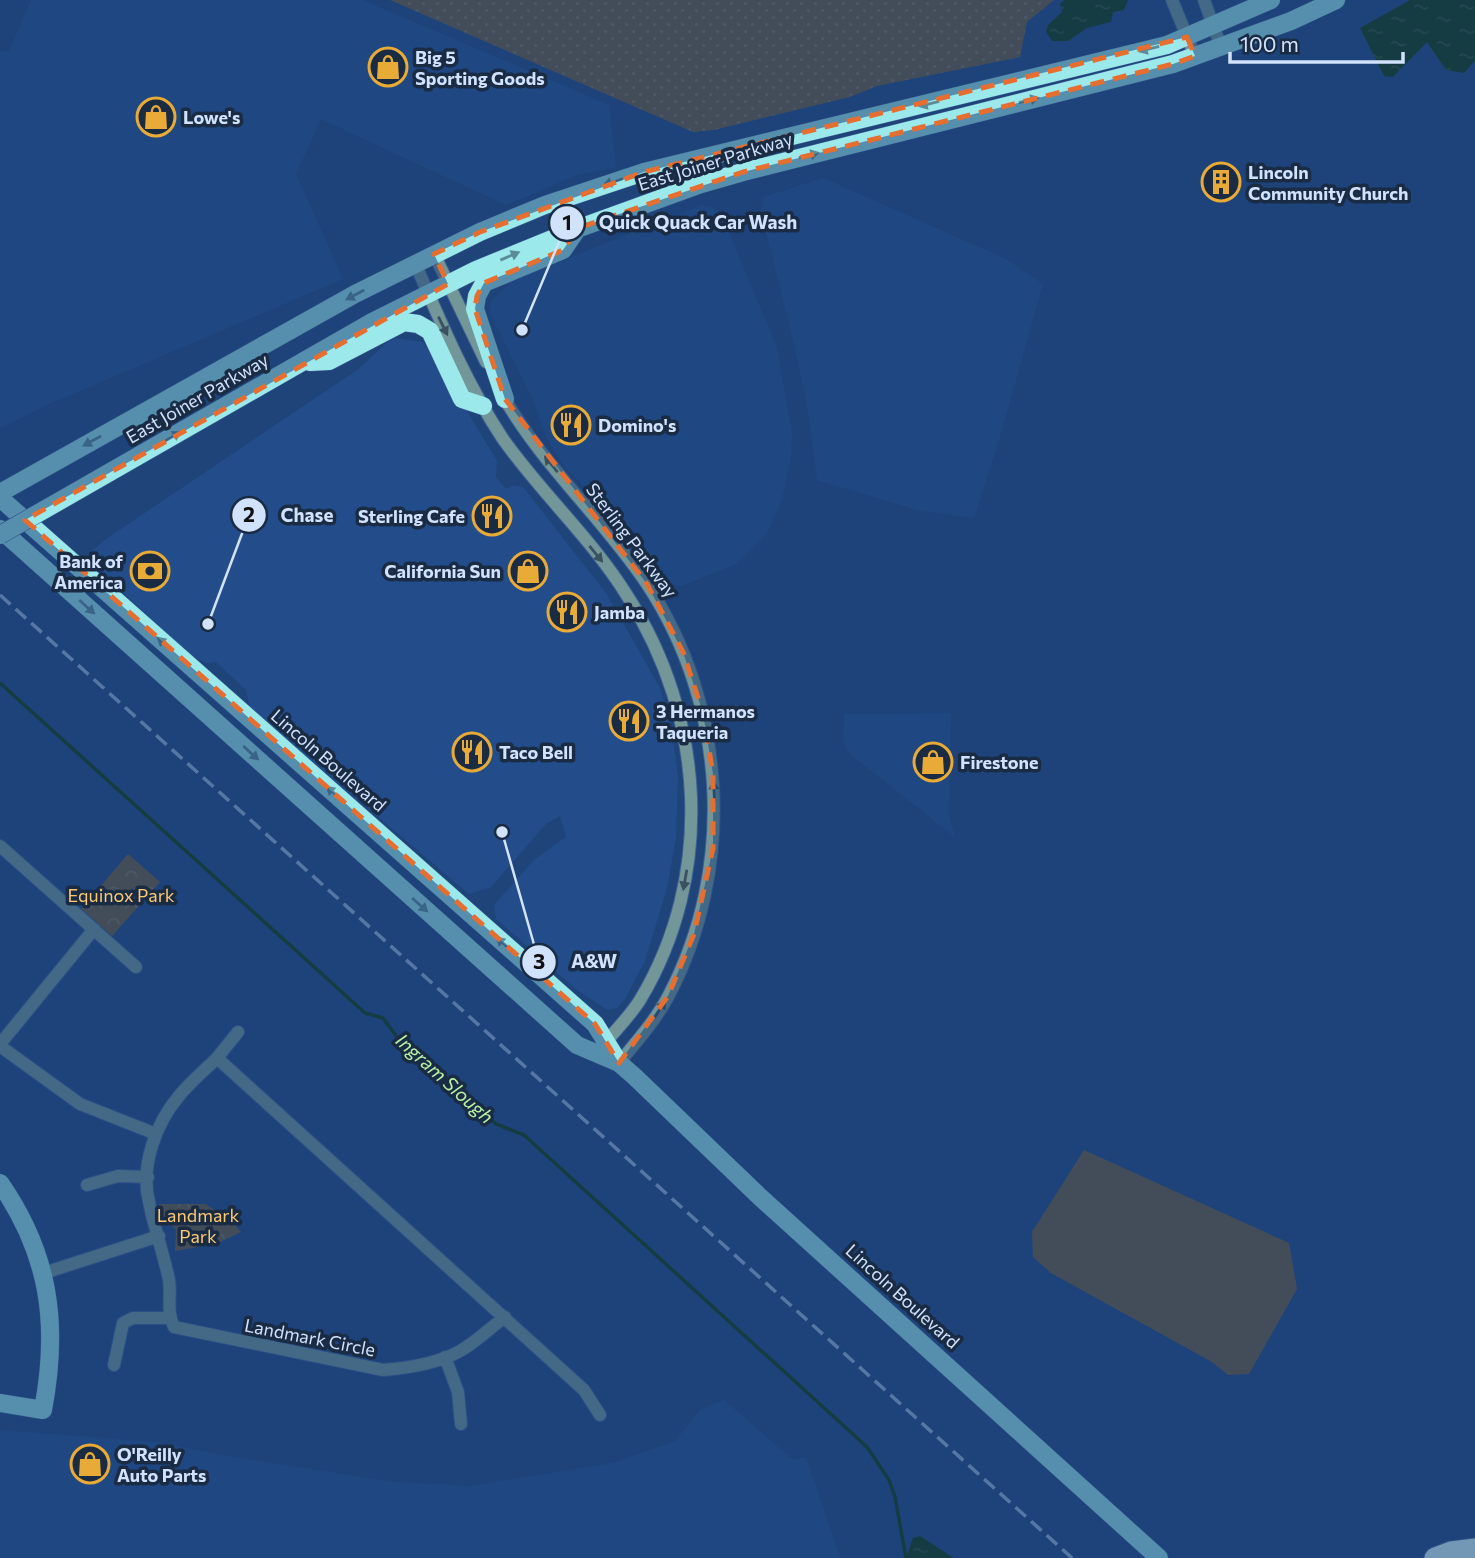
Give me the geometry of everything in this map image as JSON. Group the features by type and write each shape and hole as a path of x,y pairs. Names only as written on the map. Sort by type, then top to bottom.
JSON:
{"highway":[{"path":"1435,1558 1451,1552 1475,1549"}],"main road":[{"name":"East Joiner Parkway","path":"0,495 355,294 415,263 536,209 616,180 1092,64 1188,37 1271,0"},
{"name":"East Joiner Parkway","path":"0,534 372,322 507,257 578,228 701,184 1173,64 1291,21 1336,0"},
{"path":"505,399 475,309 477,296 484,283 563,250 578,228"},
{"path":"303,362 329,362 404,322 418,324 430,331 462,399 483,406"},
{"name":"Lincoln Boulevard","path":"0,495 595,1024 601,1048"},
{"name":"Lincoln Boulevard","path":"0,529 577,1045 601,1048 619,1063 760,1197 1159,1558"},
{"path":"0,1183 25,1224 44,1273 52,1342 43,1410 0,1403"}],"street":[{"path":"1172,0 1195,56"},
{"path":"1204,0 1221,47"},
{"name":"Sterling Parkway","path":"435,254 505,399 540,451 647,584 670,625 695,682 710,745 715,813 713,848 702,907 683,966 668,996 654,1020 619,1063"},
{"name":"Sterling Parkway","path":"415,263 483,406 517,457 628,597 666,668 682,723 691,777 691,811 690,849 681,902 663,957 648,986 634,1009 601,1048"},
{"path":"0,846 136,967"},
{"path":"94,929 0,1045 80,1104 156,1134"},
{"path":"114,1365 123,1323 133,1318 169,1318 170,1278 148,1199 150,1151 156,1134 178,1096 217,1058 238,1032"},
{"path":"217,1058 584,1390 600,1415"},
{"path":"88,1185 118,1176 148,1177"},
{"path":"44,1273 159,1236"},
{"name":"Landmark Circle","path":"169,1318 174,1328 184,1331 383,1370 405,1368 460,1351 505,1317"},
{"path":"445,1357 458,1392 461,1424"}],"highlighted area":[{"path":"1187,37 1195,56 1173,64 743,172 578,228 563,250 484,283 477,296 475,309 505,399 647,584 683,652 703,713 713,774 713,848 694,934 668,996 619,1063 595,1024 25,520 448,284 434,254 480,232 644,172"}],"shaded area":[{"path":"31,0 362,0 609,105 616,167 577,175 506,205 321,119 296,174 343,279 49,404 0,428 0,51 9,52"},
{"path":"823,178 1004,258 1043,284 974,518 918,510 817,480 808,411 761,212 764,197"},
{"path":"702,205 721,213 777,348 792,434 791,457 782,500 767,533 736,564 681,586 662,583 652,574 625,526 564,466 546,437 534,402 490,313 491,301 514,280"},
{"path":"395,338 423,342 432,353 497,461 496,477 506,489 514,485 523,487 606,593 660,688 672,730 678,776 676,838 667,888 645,961 625,999 617,1008 607,1010 577,990 496,919 494,905 534,860 566,837 560,816 546,824 491,887 469,894 250,708 246,690 216,662 207,663 190,655 85,557 106,539 360,368"},
{"path":"951,713 949,815 955,837 850,754 843,744 844,714"},
{"path":"724,1400 793,1460 806,1457 840,1558 0,1558 0,1430 156,1442 394,1482 469,1486 614,1463 675,1441 700,1410"}],"green space":[{"path":"390,0 1054,0 1027,22 1020,57 877,86 850,97 714,130 693,132"},
{"name":"Equinox Park","path":"128,854 160,882 112,936 81,909"},
{"path":"1084,1150 1289,1243 1297,1289 1249,1374 1228,1375 1212,1362 1051,1273 1033,1257 1032,1232"},
{"name":"Landmark Park","path":"159,1204 205,1204 232,1221 241,1232 216,1244 175,1251 176,1230 162,1214"}],"water":[{"path":"1064,0 1128,0 1124,10 1113,12 1111,22 1087,28 1068,41 1052,41 1046,32 1048,25 1062,12 1060,4"},
{"path":"1410,0 1475,0 1475,61 1464,73 1446,70 1427,42 1393,77 1384,76 1360,28"},
{"path":"920,1536 953,1558 906,1558 913,1538"}],"waterway":[{"name":"Ingram Slough","path":"0,683 365,1013 383,1018 400,1041 496,1124 524,1135 867,1447 889,1480 895,1497 906,1558"}],"railway":[{"path":"0,595 1072,1558"}],"place":[{"name":"Big 5 Sporting Goods","path":"388,67"},
{"name":"Lowe's","path":"156,117"},
{"name":"Lincoln Community Church","path":"1221,182"},
{"name":"Quick Quack Car Wash","path":"522,330"},
{"name":"Domino's","path":"571,425"},
{"name":"Sterling Cafe","path":"492,516"},
{"name":"Bank of America","path":"150,571"},
{"name":"California Sun","path":"528,571"},
{"name":"Jamba","path":"567,612"},
{"name":"Chase","path":"208,624"},
{"name":"3 Hermanos Taqueria","path":"629,721"},
{"name":"Taco Bell","path":"472,752"},
{"name":"Firestone","path":"933,762"},
{"name":"A&W","path":"502,832"},
{"name":"O'Reilly Auto Parts","path":"90,1464"}]}
